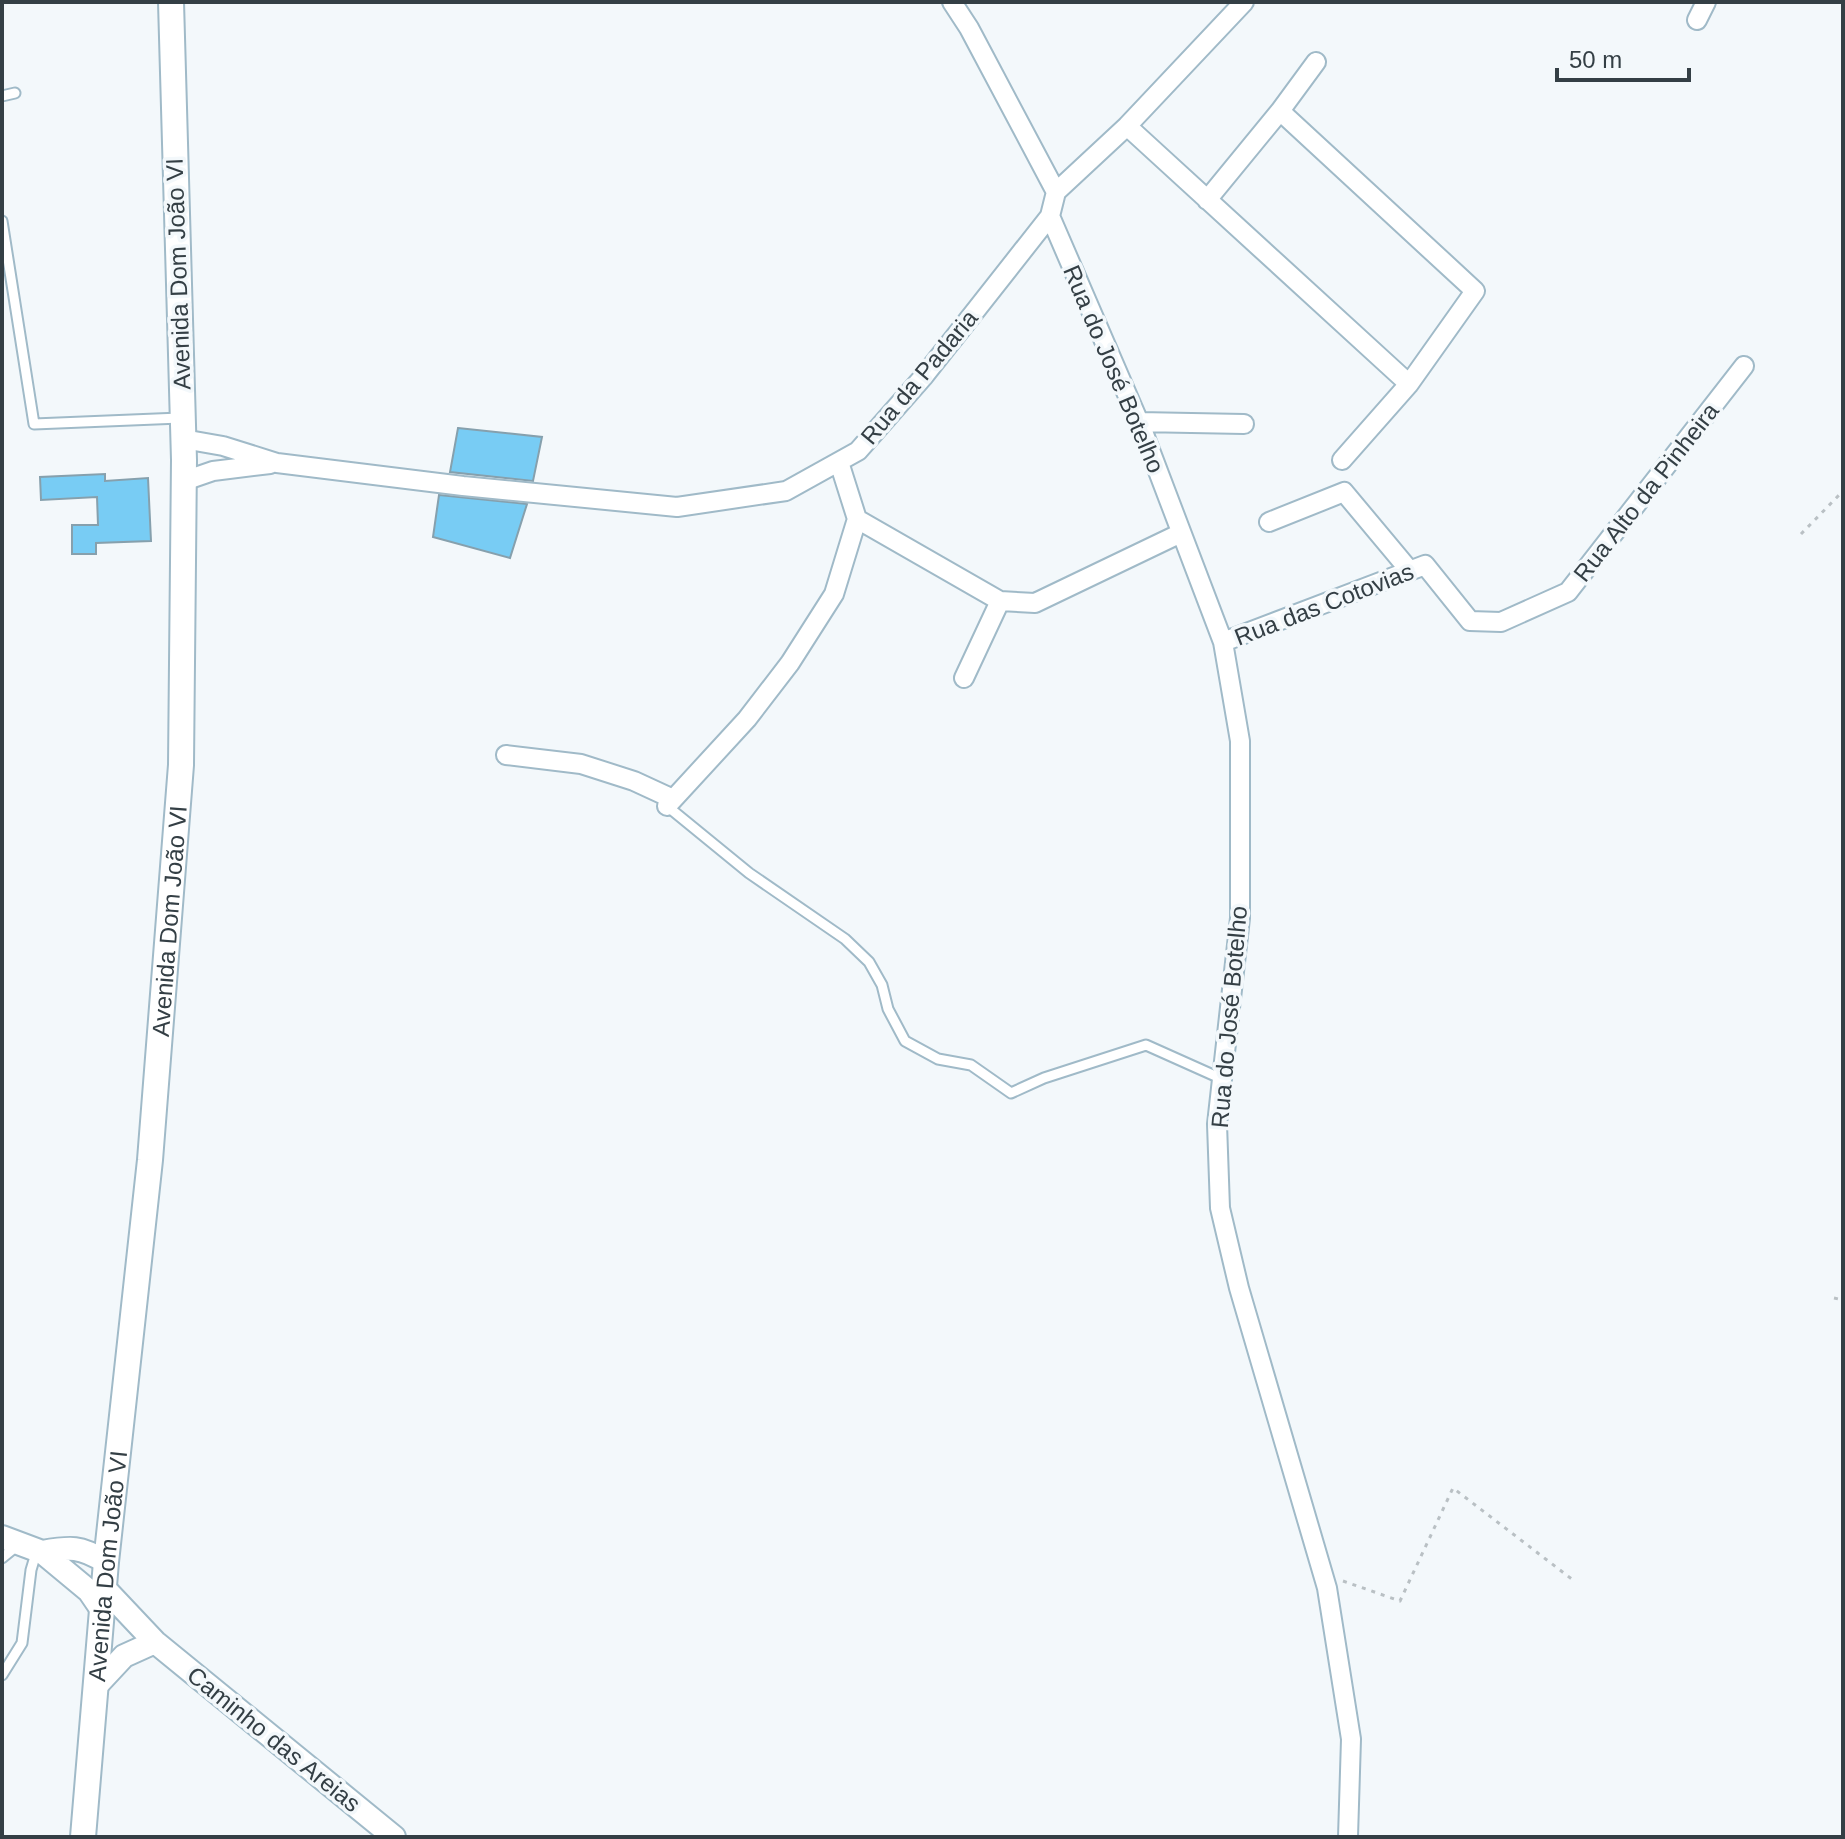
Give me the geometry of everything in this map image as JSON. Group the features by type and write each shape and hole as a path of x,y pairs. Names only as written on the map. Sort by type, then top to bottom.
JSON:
{"main road":[{"name":"Avenida Dom João VI","path":"83,1837 106,1562 150,1160 181,765 184,481 171,2"}],"street":[{"path":"952,2 969,28 1056,192 1127,126 1244,2"},
{"path":"1697,20 1706,2"},
{"path":"1207,200 1316,62"},
{"path":"1280,111 1475,291 1409,384 1342,460"},
{"path":"1127,126 1409,384"},
{"name":"Rua da Padaria","path":"277,463 463,486 677,507 786,491 858,451 924,376 1050,216 1056,192"},
{"name":"Rua do José Botelho","path":"1050,216 1139,422 1223,642 1240,741 1240,918 1217,1124 1220,1208 1239,1288 1323,1574 1351,1739 1348,1837"},
{"name":"Rua Alto da Pinheira","path":"1269,522 1344,492 1470,621 1501,622 1568,592 1744,366"},
{"path":"1139,422 1244,424"},
{"path":"183,428 223,446 277,463"},
{"path":"506,755 581,764 634,781 670,803 747,719 790,663 834,594 857,519 839,462"},
{"path":"184,481 213,471 277,463"},
{"path":"857,519 1000,601 1035,603 1181,533"},
{"name":"Rua das Cotovias","path":"1223,642 1417,568"},
{"path":"964,678 1000,601"},
{"path":"73,1547 102,1523 113,1502"},
{"path":"20,1548 73,1547 106,1562"},
{"name":"Caminho das Areias","path":"20,1548 67,1569 102,1609 394,1837"},
{"path":"67,1569 106,1562"},
{"path":"96,1686 143,1639 102,1609"}],"lane":[{"path":"2,96 15,93"},
{"path":"2,221 34,424 183,428"},
{"path":"670,803 749,873 845,939 869,962 905,1041 938,1059 971,1065 1011,1093 1044,1078 1146,1045 1222,1079"},
{"path":"2,1675 22,1643 31,1570 20,1548"}],"path":[{"path":"1801,534 1843,491"},
{"path":"1834,1298 1843,1300"},
{"path":"1323,1574 1400,1601 1453,1488 1573,1580"}],"building":[{"path":"458,428 542,437 533,481 450,472"},
{"path":"105,474 105,481 148,478 151,541 96,543 96,554 72,554 72,525 98,525 97,497 41,500 40,477"},
{"path":"439,495 527,504 510,558 433,537"}]}
